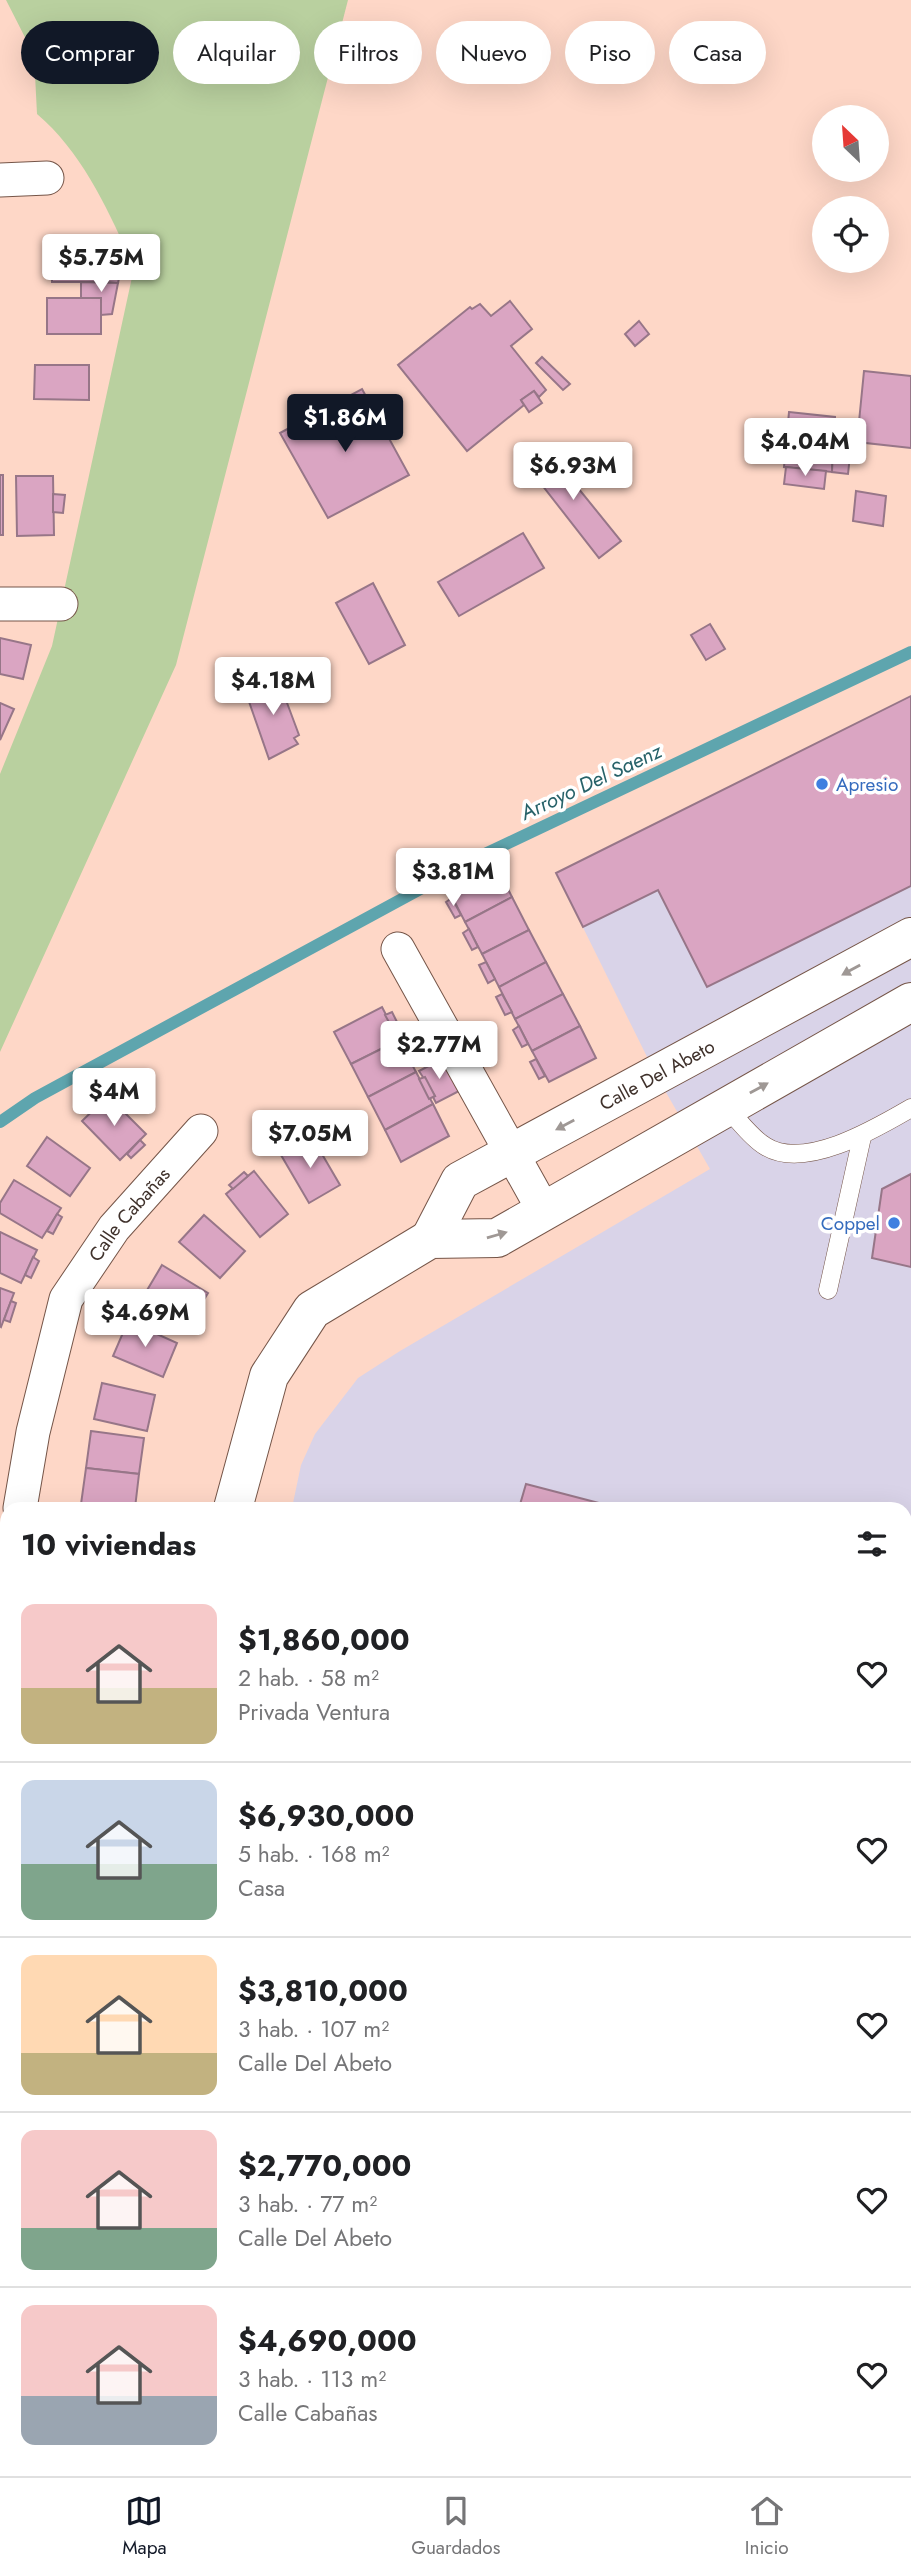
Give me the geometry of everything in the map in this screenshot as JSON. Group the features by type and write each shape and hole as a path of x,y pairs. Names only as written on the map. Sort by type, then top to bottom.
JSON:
{"main road":[{"name":"Calle Del Abeto","path":"430,1239 460,1181 911,937"},
{"path":"235,1502 269,1376 312,1310 430,1239 497,1238 911,1002"}],"street":[{"path":"0,180 47,178"},
{"path":"0,604 61,604"},
{"path":"398,949 544,1212"},
{"name":"Calle Cabañas","path":"21,1502 33,1432 66,1299 114,1228 201,1131"}],"lane":[{"path":"726,1107 763,1145 788,1156 862,1137 911,1108"},
{"path":"828,1290 862,1137"}],"shaded area":[{"path":"911,696 911,1502 293,1502 301,1465 315,1434 358,1378 710,1169 656,1075 556,873"}],"green space":[{"path":"6,0 348,0 343,21 314,21 314,84 326,84 176,665 0,1052 0,774 52,646 134,268 105,205 82,165 37,114 35,84 159,84 159,21 21,21 21,29"}],"building":[{"path":"52,246 106,246 105,282 52,282"},
{"path":"106,264 122,264 118,283 105,282"},
{"path":"81,282 118,283 112,314 101,315 101,298 81,298"},
{"path":"47,298 101,298 101,334 47,334"},
{"path":"510,301 532,329 511,346 546,390 539,397 534,391 521,400 524,405 467,451 398,365 470,307 472,309 480,304 491,316"},
{"path":"639,321 649,334 635,346 625,334"},
{"path":"542,357 570,384 563,390 536,363"},
{"path":"35,365 89,365 89,400 34,399"},
{"path":"864,371 911,376 911,448 857,442"},
{"path":"362,389 409,475 328,518 280,433"},
{"path":"534,391 542,403 529,412 521,400"},
{"path":"789,412 835,417 832,472 784,467"},
{"path":"833,445 851,447 848,474 832,472"},
{"path":"544,446 621,541 599,558 524,462"},
{"path":"786,467 826,471 824,489 784,484"},
{"path":"0,475 3,475 3,535 0,535"},
{"path":"16,476 53,476 54,535 17,536"},
{"path":"856,491 886,496 883,526 853,521"},
{"path":"53,494 65,495 63,513 53,512"},
{"path":"523,533 544,568 459,616 438,582"},
{"path":"373,583 405,645 369,664 336,603"},
{"path":"710,624 725,649 706,660 691,635"},
{"path":"0,638 31,645 23,679 0,674"},
{"path":"277,676 299,735 294,738 298,744 269,759 246,693"},
{"name":"Apresio","path":"911,696 911,886 707,987 658,890 583,927 556,873"},
{"path":"0,703 14,709 0,740"},
{"path":"496,865 512,897 465,922 448,889"},
{"path":"512,897 529,930 482,954 465,922"},
{"path":"452,898 461,915 455,918 446,902"},
{"path":"469,929 478,947 472,950 463,933"},
{"path":"529,930 546,962 499,987 482,954"},
{"path":"486,962 495,979 488,983 479,965"},
{"path":"546,962 563,994 515,1019 499,987"},
{"path":"502,994 512,1012 505,1015 496,997"},
{"path":"563,994 580,1026 532,1051 515,1019"},
{"path":"382,1007 399,1040 351,1064 334,1032"},
{"path":"392,1012 401,1030 395,1033 385,1015"},
{"path":"519,1026 528,1044 522,1047 513,1030"},
{"path":"580,1026 596,1058 549,1082 532,1051"},
{"path":"399,1040 416,1072 368,1097 351,1064"},
{"path":"409,1044 418,1062 412,1065 402,1047"},
{"path":"442,1059 459,1091 436,1103 433,1097 435,1096 419,1071"},
{"path":"536,1059 545,1076 539,1079 530,1062"},
{"path":"416,1072 433,1104 385,1130 368,1097"},
{"path":"425,1077 435,1096 429,1099 419,1079"},
{"path":"108,1096 146,1134 120,1160 82,1121"},
{"path":"433,1104 449,1136 401,1162 385,1130"},
{"path":"47,1137 90,1168 70,1196 27,1166"},
{"path":"312,1137 340,1185 309,1203 281,1155"},
{"path":"140,1140 145,1145 131,1158 127,1154"},
{"path":"254,1171 288,1214 260,1237 226,1194"},
{"path":"244,1172 248,1176 233,1189 229,1185"},
{"name":"Coppel","path":"911,1174 911,1267 872,1258 882,1189"},
{"path":"14,1180 61,1208 42,1238 0,1213 0,1203"},
{"path":"57,1214 62,1217 53,1234 47,1231"},
{"path":"204,1215 245,1251 220,1278 179,1242"},
{"path":"0,1232 37,1250 21,1283 0,1273"},
{"path":"33,1257 39,1261 31,1278 25,1275"},
{"path":"162,1265 208,1293 188,1325 143,1297"},
{"path":"0,1288 14,1293 1,1327 0,1326"},
{"path":"11,1301 16,1303 10,1322 4,1320"},
{"path":"128,1321 177,1343 163,1377 113,1356"},
{"path":"102,1383 155,1395 147,1431 94,1419"},
{"path":"91,1431 144,1438 139,1474 86,1468"},
{"path":"86,1468 139,1474 136,1502 81,1502"},
{"path":"526,1484 595,1502 521,1502"}],"waterway":[{"name":"Arroyo Del Saenz","path":"0,1122 35,1098 483,855 911,652"}],"place":[{"name":"Apresio","path":"822,784"},
{"name":"Coppel","path":"894,1223"}]}
